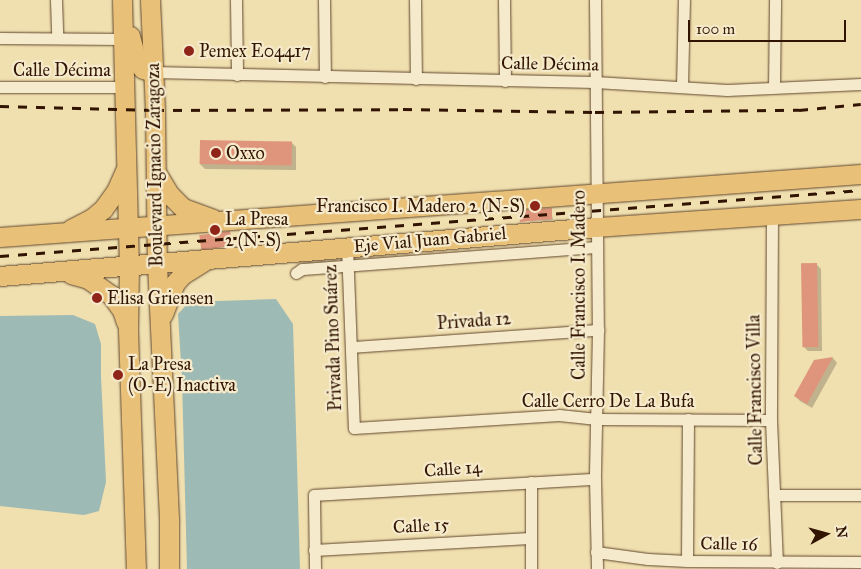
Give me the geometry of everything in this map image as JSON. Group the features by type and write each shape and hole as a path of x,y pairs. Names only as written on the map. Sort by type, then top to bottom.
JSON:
{"main road":[{"name":"Boulevard Ignacio Zaragoza","path":"150,0 157,173 157,264 169,569"},
{"name":"Boulevard Ignacio Zaragoza","path":"122,3 129,266 128,330 136,569"},
{"path":"122,3 137,62 143,68 153,72"},
{"path":"126,129 139,124 155,136"},
{"path":"62,233 80,226 103,209 116,190 127,165"},
{"path":"157,173 168,194 183,208 222,222"},
{"name":"Eje Vial Juan Gabriel","path":"0,238 861,174"},
{"name":"Eje Vial Juan Gabriel","path":"0,276 597,227 861,209"},
{"path":"160,322 175,283 192,268 208,259"},
{"path":"65,272 88,279 111,295 122,310 128,330"}],"street":[{"path":"56,0 57,38"},
{"path":"236,0 237,75"},
{"path":"324,0 325,77"},
{"path":"415,0 416,79"},
{"path":"504,0 505,81"},
{"name":"Calle Francisco I. Madero","path":"595,0 598,330 595,479 597,569"},
{"path":"682,87 684,0"},
{"path":"774,0 774,87"},
{"path":"0,38 123,39"},
{"name":"Calle Décima","path":"153,72 595,82 727,90 861,84"},
{"name":"Calle Décima","path":"0,87 124,87"},
{"name":"Calle Francisco Villa","path":"772,216 771,420 777,562"},
{"name":"Privada Pino Suárez","path":"347,247 354,428"},
{"path":"296,273 302,270 348,266 597,247"},
{"name":"Privada 12","path":"352,348 598,330"},
{"name":"Calle Cerro De La Bufa","path":"354,428 559,415 597,419 771,420"},
{"path":"687,561 688,419"},
{"name":"Calle 14","path":"314,550 314,495 595,479"},
{"path":"531,482 531,569"},
{"path":"774,496 861,495"},
{"name":"Calle 15","path":"314,550 530,538"},
{"path":"314,550 315,569"},
{"name":"Calle 16","path":"596,552 648,559 687,561 861,562"}],"water":[{"path":"276,299 293,324 300,569 187,569 182,379 178,314 189,302"},
{"path":"73,315 95,324 101,344 106,482 99,511 84,515 0,506 0,316"}],"building":[{"path":"200,140 292,142 292,166 200,164"},
{"path":"552,208 552,219 520,222 518,210"},
{"path":"230,231 232,246 201,250 199,235"},
{"path":"801,263 817,263 818,347 802,347"},
{"path":"833,357 807,404 794,396 814,360"}],"railway":[{"path":"0,106 155,110 403,109 595,112 799,110 861,104"},
{"path":"0,256 861,190"}],"place":[{"name":"Pemex E04417","path":"189,51"},
{"name":"Oxxo","path":"216,153"},
{"name":"Francisco I. Madero 2 (N-S)","path":"535,206"},
{"name":"La Presa 2 (N-S)","path":"215,230"},
{"name":"Elisa Griensen","path":"97,298"},
{"name":"La Presa (O-E) Inactiva","path":"118,375"}]}
